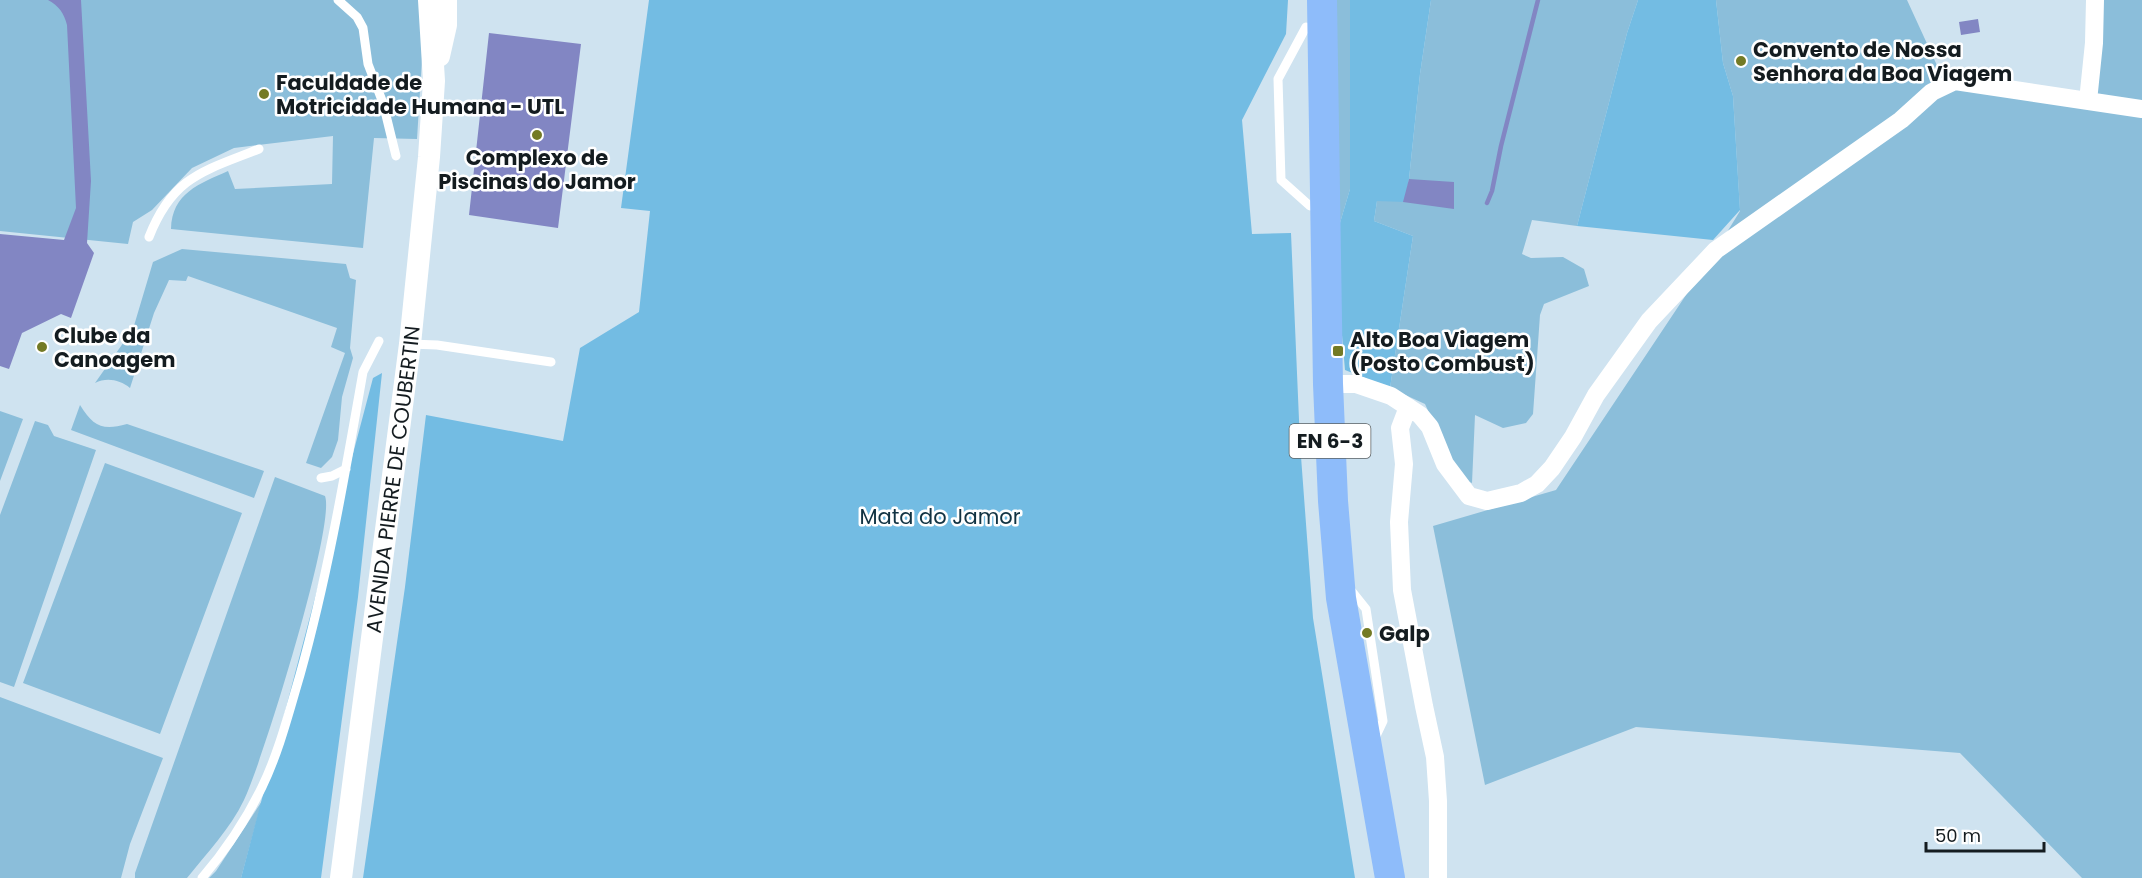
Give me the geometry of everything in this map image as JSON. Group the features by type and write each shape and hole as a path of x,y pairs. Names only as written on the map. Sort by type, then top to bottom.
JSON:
{"main road":[{"name":"EN 6-3","path":"1322,0 1328,384 1333,501 1341,598 1390,878"},
{"name":"EN 6-3","path":"1306,14 1317,506 1325,603 1373,878"}],"street":[{"name":"AVENIDA PIERRE DE COUBERTIN","path":"341,878 410,344 429,157 434,81 429,0"},
{"name":"AVENIDA PIERRE DE COUBERTIN","path":"434,81 446,25 446,0"},
{"path":"2088,101 2094,43 2095,0"},
{"path":"1328,384 1356,384 1391,396 1420,415 1430,427 1445,464 1468,496 1487,501 1521,493 1537,484 1552,468 1596,395 1649,321 1716,250 1901,120 1932,92 1955,81 2142,109"},
{"path":"1407,407 1400,428 1404,464 1400,522 1402,590 1435,757 1438,801 1438,878"}],"lane":[{"path":"338,0 357,17 363,28 368,64 383,103 396,156"},
{"path":"149,237 162,209 184,182 217,164 259,149"},
{"path":"202,878 235,836 263,786 288,716 318,608 363,372 379,341"},
{"path":"410,344 437,345 458,350 550,362"},
{"path":"341,493 321,478 332,476 346,469"}],"shaded area":[{"path":"0,0 421,0 422,59 417,139 374,138 363,248 171,229 176,207 182,198 207,180 228,171 235,189 332,184 333,136 234,148 192,168 152,210 133,222 128,244 0,231"},
{"path":"48,0 81,0 91,181 87,243 94,253 71,318 61,314 22,333 9,369 0,366 0,234 64,240 76,208 67,25 60,10"},
{"path":"1332,0 1350,0 1350,189 1334,243"},
{"path":"1431,0 1638,0 1627,33 1577,226 1532,220 1522,254 1531,258 1563,257 1584,269 1589,286 1544,304 1540,315 1533,414 1526,423 1503,428 1475,415 1472,483 1459,478 1425,404 1390,388 1413,236 1374,221 1377,201 1405,201"},
{"path":"1716,0 1907,0 1946,85 2087,101 2095,0 2142,0 2142,878 2082,878 1960,753 1636,727 1485,785 1433,526 1556,490 1740,211 1733,96 1723,63"},
{"path":"1978,19 1980,32 1961,35 1959,22"},
{"path":"489,33 581,44 558,228 469,215"},
{"path":"1409,179 1454,182 1454,209 1403,202"},
{"path":"182,249 346,264 350,278 356,280 350,348 353,358 342,397 338,440 332,457 321,468 306,463 345,353 331,347 337,328 188,276 186,281 169,280 154,313 130,388 113,380 95,383 133,329 153,262"},
{"path":"80,405 89,418 99,425 111,427 127,424 264,471 254,498 71,430"},
{"path":"0,411 23,419 0,481"},
{"path":"35,421 48,425 54,436 96,450 14,687 0,682 0,515"},
{"path":"105,463 242,513 160,734 23,683"},
{"path":"275,477 325,496 325,516 320,551 309,595 266,741 244,800 232,821 187,878 135,878 135,873"},
{"path":"0,697 163,758 130,844 121,878 0,878"},
{"path":"262,801 241,878 209,878 216,871"}],"green space":[{"name":"Mata do Jamor","path":"649,0 1288,0 1286,34 1242,120 1252,234 1291,233 1300,443 1313,618 1355,878 363,878 405,587 426,415 563,441 580,348 639,312 650,211 621,208"},
{"path":"1350,0 1431,0 1405,202 1377,201 1374,221 1413,236 1390,388 1345,370 1334,243 1350,189"},
{"path":"1638,0 1716,0 1723,63 1733,96 1740,210 1713,240 1577,226 1627,33"},
{"path":"382,373 358,597 321,878 241,878 373,378"}],"waterway":[{"path":"1487,203 1492,191 1538,0"}],"place":[{"name":"Convento de Nossa Senhora da Boa Viagem","path":"1741,61"},
{"name":"Faculdade de Motricidade Humana - UTL","path":"264,94"},
{"name":"Complexo de Piscinas do Jamor","path":"537,135"},
{"name":"Clube da Canoagem","path":"42,347"},
{"name":"Alto Boa Viagem (Posto Combust)","path":"1338,351"},
{"name":"Galp","path":"1367,633"}]}
